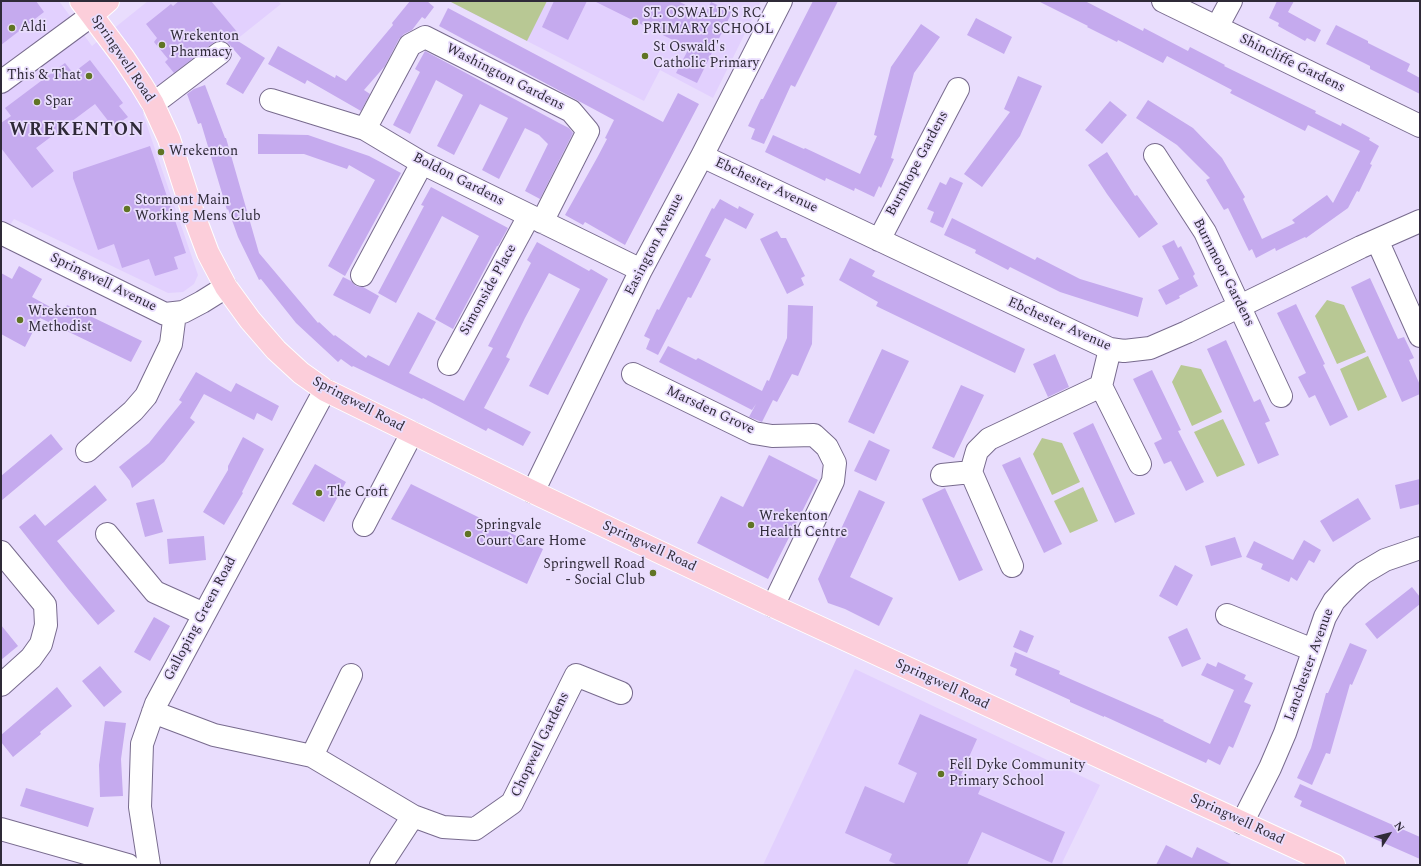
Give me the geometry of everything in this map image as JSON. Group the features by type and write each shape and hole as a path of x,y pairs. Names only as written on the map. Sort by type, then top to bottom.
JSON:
{"main road":[{"path":"87,8 108,1"},
{"name":"Springwell Road","path":"87,8 127,62 153,104 169,139 193,213 208,253 226,287 250,320 276,350 301,373 325,390 533,492 773,606 1334,865"}],"street":[{"name":"Easington Avenue","path":"533,492 641,270 782,1"},
{"name":"Shincliffe Gardens","path":"1164,1 1420,126"},
{"path":"1217,27 1231,1"},
{"path":"1,82 87,8"},
{"name":"Washington Gardens","path":"366,129 410,45 425,37 571,111 588,131 536,219"},
{"path":"153,104 220,53"},
{"name":"Burnhope Gardens","path":"879,240 958,89"},
{"name":"Boldon Gardens","path":"270,100 366,129 422,163 641,270"},
{"name":"Burnmoor Gardens","path":"1155,155 1205,232 1281,396"},
{"name":"Ebchester Avenue","path":"702,156 1110,349 1124,351 1150,348 1187,332 1240,305 1420,221"},
{"path":"362,275 422,163"},
{"name":"Simonside Place","path":"448,364 536,219"},
{"name":"Springwell Avenue","path":"1,233 165,314 183,312 226,287"},
{"path":"1377,240 1420,336"},
{"path":"87,451 134,411 146,396 171,344 175,313"},
{"path":"1110,349 1101,386 1140,464"},
{"name":"Marsden Grove","path":"633,374 754,433 772,436 814,435 827,447 835,463 833,481 773,606"},
{"path":"1012,566 971,472 977,451 989,439 1101,386"},
{"name":"Galloping Green Road","path":"149,865 140,807 142,744 153,712 325,390"},
{"path":"364,525 412,433"},
{"path":"942,475 971,472"},
{"path":"107,534 155,592 204,614"},
{"name":"Lanchester Avenue","path":"1242,823 1270,768 1285,733 1325,617 1334,601 1363,573 1385,560 1420,548"},
{"path":"1,552 45,605 46,625 41,644 31,658 1,685"},
{"path":"1227,615 1313,650"},
{"path":"312,756 351,675"},
{"name":"Chopwell Gardens","path":"153,712 214,735 312,756 413,816 443,827 475,829 512,803 576,675 621,693"},
{"path":"382,865 413,816"},
{"path":"1,829 128,865"}],"shaded area":[{"path":"1,1 59,1 92,46 148,1 278,1 281,4 143,114 198,275 194,284 183,292 168,293 14,219 1,238"},
{"name":"St Oswald's Catholic Primary","path":"449,1 761,1 713,98 660,70 644,101"},
{"name":"Fell Dyke Community Primary School","path":"855,669 1100,785 1062,863 1065,865 763,865"}],"green space":[{"path":"449,1 547,1 527,41"},
{"path":"1327,300 1344,305 1366,352 1337,364 1315,316"},
{"path":"1368,356 1387,397 1358,411 1340,369"},
{"path":"1181,365 1201,369 1222,412 1192,426 1172,382"},
{"path":"1223,419 1245,465 1217,477 1194,432"},
{"path":"1042,438 1062,443 1080,482 1052,495 1033,454"},
{"path":"1083,487 1098,521 1070,533 1054,501"}],"building":[{"name":"Aldi","path":"1,1 36,1 44,12 1,45"},
{"path":"179,1 211,1 238,33 233,38 265,58 243,94 226,84 241,58 222,36 174,73 165,62 168,59 154,42 157,38 146,24 171,4 173,6"},
{"path":"410,1 427,1 434,7 425,19 422,17 412,30 404,34 399,39 385,66 364,90 370,94 361,111 307,80 305,84 268,64 278,46 335,78 336,75 346,81 393,25 392,23"},
{"path":"554,1 587,1 568,40 542,27"},
{"path":"594,1 678,1 705,15 711,2 732,12 697,83 676,73 689,48"},
{"path":"813,1 838,1 795,87 791,85 764,144 751,139 755,129 748,126"},
{"path":"1038,1 1085,1 1143,31 1144,28 1188,51 1190,47 1225,65 1224,66 1316,111 1315,113 1341,126 1342,123 1370,138 1369,140 1379,146 1359,192 1357,191 1348,208 1306,238 1305,237 1276,251 1275,248 1256,258 1252,249 1249,251 1228,208 1224,210 1206,180 1210,178 1177,145 1136,118 1148,100 1193,128 1222,158 1245,197 1243,199 1262,239 1295,223 1292,220 1327,195 1333,203 1360,151 1308,125 1305,131 1230,93 1232,90 1167,56 1163,63 1118,40 1117,42"},
{"path":"1277,1 1294,1 1288,12 1321,30 1315,42 1307,38 1305,41 1278,26 1279,23 1269,18"},
{"path":"448,8 663,122 678,93 699,104 625,245 585,222 583,225 565,215 607,139 605,138 614,120 439,26"},
{"path":"976,18 1012,37 1004,54 967,35"},
{"path":"921,24 940,37 914,73 891,158 894,159 881,188 879,186 874,197 855,188 854,191 826,178 825,181 765,152 773,135 804,149 805,148 860,174 877,136 874,135 891,67"},
{"path":"1336,25 1410,64 1407,71 1420,78 1420,94 1370,69 1370,66 1326,44"},
{"path":"425,51 569,128 573,133 540,199 525,191 548,144 539,135 525,128 499,179 482,170 508,118 480,104 454,155 437,146 463,95 436,80 410,134 393,125 420,72 415,69"},
{"path":"90,60 123,103 119,106 128,117 113,127 95,104 36,148 54,171 32,188 1,148 1,123 11,116 5,108 65,63 73,73"},
{"path":"1018,76 1042,86 1020,136 982,187 964,174 1010,112 1004,109"},
{"path":"205,85 226,138 259,253 318,323 319,322 334,336 335,335 366,358 368,355 389,366 418,312 436,322 409,373 464,401 493,348 488,346 531,263 527,260 537,242 589,271 591,269 608,279 548,395 529,386 580,289 549,273 525,318 506,357 510,359 484,408 531,432 523,446 488,428 486,431 423,398 422,399 353,366 352,367 341,359 338,362 296,323 261,279 259,280 238,237 228,209 227,210 201,123 198,124 187,94 194,89"},
{"path":"1110,101 1127,115 1102,144 1085,130"},
{"path":"258,134 308,135 369,156 401,173 345,276 328,266 375,180 349,165 347,169 304,154 258,154"},
{"name":"Stormont Main Working Mens Club","path":"150,146 186,253 174,257 178,269 155,276 149,259 122,268 114,244 98,250 73,178 73,172"},
{"path":"1107,152 1135,196 1137,195 1158,224 1139,238 1088,165"},
{"path":"950,177 963,183 943,228 930,222 934,212 927,209 940,182 946,185"},
{"path":"431,187 508,228 453,329 435,319 479,236 442,216 396,303 378,293 424,206 421,205"},
{"path":"720,199 738,209 739,206 754,214 746,229 725,218 705,256 711,259 691,298 688,297 658,355 646,349 650,339 644,336 712,208 714,209"},
{"path":"952,218 1035,260 1037,257 1080,279 1143,298 1138,317 1060,292 1010,267 1008,270 975,253 976,250 944,235"},
{"path":"777,231 781,238 786,238 805,276 801,278 804,285 787,294 760,239"},
{"path":"1174,240 1178,248 1181,246 1195,274 1193,276 1198,286 1166,305 1158,290 1179,279 1162,246"},
{"path":"850,258 875,271 872,276 1025,349 1015,373 876,306 878,302 839,280"},
{"path":"19,266 42,279 32,297 63,314 67,305 142,341 131,362 40,318 25,347 1,334 1,273 12,279"},
{"path":"343,277 351,281 356,286 363,287 379,296 370,314 333,295"},
{"path":"1370,278 1398,339 1404,337 1414,358 1409,360 1420,385 1420,394 1402,402 1351,287"},
{"path":"1296,304 1325,364 1323,365 1348,417 1330,426 1315,395 1309,398 1298,377 1306,373 1277,313"},
{"path":"788,305 813,306 812,344 798,376 792,374 777,402 773,400 762,422 749,417 756,404 752,410 659,362 668,346 696,360 698,358 762,391 767,380 769,381 787,338"},
{"path":"1226,340 1254,402 1260,399 1270,421 1265,423 1279,455 1258,464 1207,349"},
{"path":"882,349 909,361 874,434 848,422"},
{"path":"1055,354 1069,387 1048,397 1033,364"},
{"path":"1152,370 1181,430 1178,431 1204,482 1186,491 1171,461 1164,464 1154,443 1162,439 1133,379"},
{"path":"196,372 231,392 236,383 279,406 272,421 257,413 254,420 204,394 190,418 195,422 164,462 132,488 130,481 119,467 149,443 182,402 179,400"},
{"path":"961,385 984,395 954,458 932,448"},
{"path":"1093,423 1135,514 1115,523 1073,433"},
{"path":"51,434 63,449 1,501 1,476"},
{"path":"243,437 264,449 242,492 243,493 224,525 203,512 228,470 228,466"},
{"path":"869,440 890,450 876,481 854,471"},
{"name":"Wrekenton Health Centre","path":"769,455 818,480 768,579 697,543 721,496 743,507"},
{"path":"1020,457 1062,544 1044,553 1002,465"},
{"name":"The Croft","path":"315,464 346,482 324,522 292,504"},
{"path":"1420,479 1420,504 1400,509 1395,485"},
{"name":"Springvale Court Care Home","path":"411,484 543,549 527,584 391,519"},
{"path":"95,485 107,500 57,541 115,611 98,625 19,527 35,514 45,526"},
{"path":"945,488 983,570 959,581 922,499"},
{"path":"859,490 885,502 850,577 893,598 879,626 845,609 828,603 818,579"},
{"path":"1358,498 1371,519 1333,542 1320,521"},
{"path":"154,499 163,532 145,537 136,503"},
{"path":"204,536 206,560 169,564 167,539"},
{"path":"1235,537 1242,557 1211,566 1205,546"},
{"path":"1304,540 1321,550 1314,563 1309,560 1297,581 1291,577 1289,582 1261,569 1263,564 1246,557 1254,541 1293,560"},
{"path":"1175,565 1193,575 1177,606 1159,596"},
{"path":"1412,587 1420,597 1420,604 1377,639 1365,624"},
{"path":"154,617 170,626 150,661 134,652"},
{"path":"1,625 18,646 1,660"},
{"path":"1187,628 1201,659 1182,667 1168,637"},
{"path":"1020,630 1034,636 1027,653 1013,647"},
{"path":"1350,643 1367,650 1352,685 1350,684 1330,754 1326,753 1312,785 1297,778 1311,748 1326,693 1328,693"},
{"path":"1015,652 1060,671 1059,674 1164,720 1163,721 1210,744 1234,690 1201,675 1207,663 1216,667 1218,662 1246,675 1244,679 1253,683 1244,702 1251,705 1233,748 1229,746 1220,765 1208,759 1206,763 1070,702 1070,700 1015,675 1017,669 1010,666"},
{"path":"100,666 122,692 104,707 82,681"},
{"path":"57,687 72,706 40,732 41,734 13,757 1,742 1,735"},
{"path":"920,714 977,739 961,775 982,785 978,794 1065,832 1052,863 982,832 967,865 898,865 889,861 892,854 845,833 865,786 904,803 917,773 898,764"},
{"path":"105,721 126,723 121,759 123,796 100,797 99,765"},
{"path":"1300,784 1420,837 1420,859 1300,806 1302,801 1294,797"},
{"path":"26,788 94,808 88,827 20,806"},
{"path":"1166,845 1192,858 1197,847 1233,865 1156,865"}],"place":[{"name":"ST. OSWALD'S RC. PRIMARY SCHOOL","path":"635,22"},
{"name":"Aldi","path":"12,28"},
{"name":"Wrekenton Pharmacy","path":"162,45"},
{"name":"St Oswald's Catholic Primary","path":"645,56"},
{"name":"This & That","path":"89,76"},
{"name":"Spar","path":"37,102"},
{"name":"Wrekenton","path":"161,152"},
{"name":"Stormont Main Working Mens Club","path":"127,209"},
{"name":"Wrekenton Methodist","path":"20,320"},
{"name":"The Croft","path":"319,493"},
{"name":"Wrekenton Health Centre","path":"751,525"},
{"name":"Springvale Court Care Home","path":"468,534"},
{"name":"Springwell Road - Social Club","path":"653,573"},
{"name":"Fell Dyke Community Primary School","path":"941,774"}],"district":[{"name":"WREKENTON","path":"77,131"}]}
